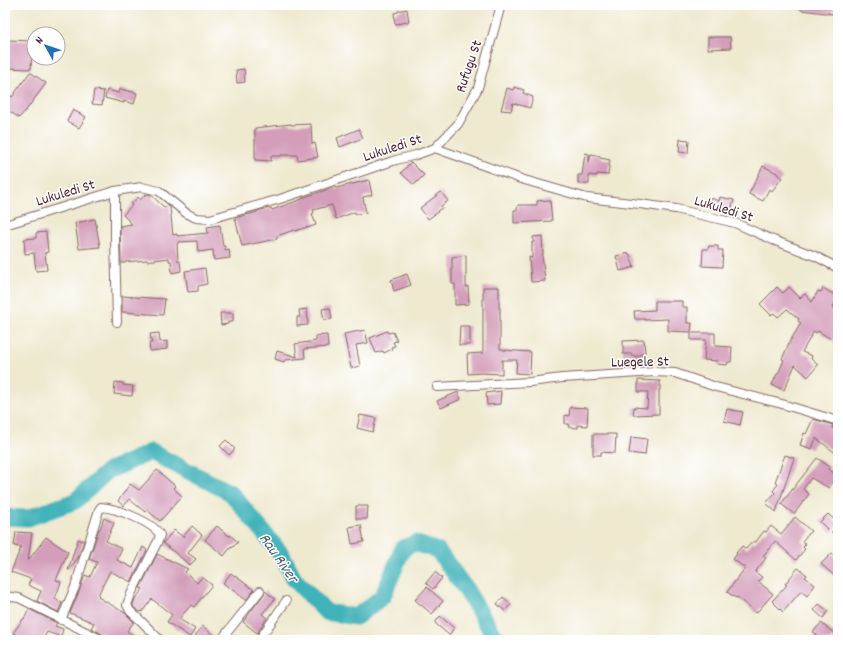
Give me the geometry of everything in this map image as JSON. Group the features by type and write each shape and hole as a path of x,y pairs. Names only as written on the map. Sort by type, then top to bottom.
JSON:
{"street":[{"name":"Rufugu St","path":"435,148 458,124 478,88 501,5"},
{"name":"Lukuledi St","path":"5,225 115,191 142,187 159,191 186,213 196,218 210,219 280,199 435,148 521,179 587,198 676,209 735,223 773,240 815,256 838,268"},
{"path":"115,191 116,322"},
{"name":"Luegele St","path":"437,387 530,382 562,378 655,372 675,373 716,387 838,420"},
{"path":"61,620 75,587 99,510 101,507 109,508 125,513 151,526 158,531 160,535 127,605 130,610 160,640"},
{"path":"221,640 260,591"},
{"path":"5,596 19,598 102,640"},
{"path":"259,640 286,602"}],"building":[{"path":"801,5 834,5 833,14 801,10"},
{"path":"407,9 409,22 395,24 394,13"},
{"path":"708,37 730,37 731,48 708,49"},
{"path":"8,40 26,41 26,66 31,66 31,69 7,68"},
{"path":"244,69 245,82 237,83 236,70"},
{"path":"30,72 46,83 19,118 5,108 5,102 10,95 12,97"},
{"path":"514,87 524,90 523,93 533,97 530,108 513,103 511,111 501,110 507,88 513,90"},
{"path":"120,89 137,93 134,104 105,98 107,90 119,93"},
{"path":"94,90 104,91 102,105 92,104"},
{"path":"73,110 86,117 79,128 67,121"},
{"path":"291,124 311,124 312,144 315,143 318,157 298,160 297,155 281,155 271,156 271,161 255,160 255,128"},
{"path":"359,129 363,138 340,147 337,138"},
{"path":"680,139 689,140 688,153 679,152"},
{"path":"585,153 589,154 589,163 591,154 610,160 608,175 589,175 589,184 578,184 578,175 582,175"},
{"path":"411,162 424,175 414,185 401,173"},
{"path":"763,166 777,173 782,178 772,191 769,189 763,201 749,194"},
{"path":"369,180 372,195 363,197 366,213 356,214 355,212 336,219 332,205 313,210 314,213 312,214 316,225 277,236 277,239 242,246 235,218 264,209 271,208 272,210 335,187"},
{"path":"441,192 448,201 441,206 442,208 437,211 438,212 428,219 420,208"},
{"path":"146,194 151,195 164,207 170,207 173,235 177,234 177,236 208,233 207,227 220,225 223,246 225,246 225,250 229,249 230,258 214,260 213,250 198,252 197,241 178,242 178,261 180,261 181,271 172,273 171,261 169,261 169,258 121,263 120,226 132,224 123,215 138,197 140,200"},
{"path":"720,197 734,200 730,213 708,206 711,198 719,201"},
{"path":"550,200 552,221 514,223 514,210 517,210 518,205 537,205 537,201"},
{"path":"95,219 100,247 79,249 75,223"},
{"path":"46,232 48,252 45,253 47,270 36,271 34,253 25,254 24,239 36,238 36,233"},
{"path":"542,236 542,255 545,281 531,282 529,257 532,258 532,242 534,242 533,237"},
{"path":"709,246 718,246 718,250 723,250 722,267 702,266 703,249 708,249"},
{"path":"629,253 634,267 620,271 616,256"},
{"path":"466,255 466,287 468,286 469,304 455,305 455,284 452,284 452,257"},
{"path":"205,268 207,284 198,286 198,291 188,292 185,271"},
{"path":"407,274 411,285 394,291 391,280"},
{"path":"483,287 499,287 500,349 531,352 530,374 516,373 517,360 502,360 502,374 468,374 467,354 483,353"},
{"path":"777,287 783,293 789,287 800,298 805,294 812,302 818,291 821,292 823,288 838,297 833,307 838,310 838,335 834,341 818,331 816,333 814,331 802,352 812,356 811,359 818,365 808,377 795,365 784,390 772,385 784,360 782,359 789,343 801,323 798,321 799,319 787,309 778,317 774,313 771,315 760,304"},
{"path":"122,296 165,299 163,315 122,312"},
{"path":"655,301 682,301 682,307 687,307 687,323 692,323 691,332 668,331 668,319 635,319 634,311 655,310"},
{"path":"330,308 332,319 324,320 322,309"},
{"path":"307,309 308,325 297,326 297,317 300,317 299,310"},
{"path":"220,313 233,313 233,322 228,322 228,324 221,325"},
{"path":"460,326 470,326 470,345 459,345"},
{"path":"365,330 368,343 356,345 360,366 351,368 344,334"},
{"path":"387,331 388,333 393,332 397,341 393,342 395,346 391,347 392,349 384,353 383,351 376,353 370,338"},
{"path":"159,333 160,342 167,341 167,349 150,351 149,343 152,343 150,334"},
{"path":"691,333 715,333 715,346 732,347 731,362 728,362 727,365 717,364 718,361 704,360 706,340 691,340"},
{"path":"327,335 328,347 304,349 305,358 285,360 284,362 275,359 277,351 297,357 295,344 316,341 316,336"},
{"path":"644,340 645,353 641,354 641,356 623,354 623,341"},
{"path":"638,380 660,381 659,414 633,415 634,407 647,408 648,392 638,392"},
{"path":"115,382 133,386 132,396 114,394"},
{"path":"501,391 500,404 487,405 486,393"},
{"path":"458,392 461,399 441,408 437,401"},
{"path":"570,407 588,408 587,426 578,425 578,428 568,427 569,424 565,424 565,415 569,416"},
{"path":"727,409 743,412 740,425 724,421"},
{"path":"360,415 376,418 373,432 357,428"},
{"path":"813,419 833,425 832,428 838,433 838,455 816,438 812,449 800,445 804,433 806,434"},
{"path":"593,434 616,434 615,453 601,452 601,455 593,455"},
{"path":"631,437 647,439 645,455 629,453"},
{"path":"226,440 235,449 229,455 220,446"},
{"path":"785,455 794,458 776,512 766,503 775,493 773,491 778,484 775,482"},
{"path":"817,458 830,467 828,469 837,475 829,488 811,478 803,489 809,494 794,514 781,504"},
{"path":"157,470 175,486 173,488 182,496 160,521 147,510 145,512 129,499 124,506 118,501 130,484 139,490"},
{"path":"356,506 368,506 367,519 356,519"},
{"path":"828,514 838,523 831,533 820,522"},
{"path":"795,517 811,531 802,541 806,544 803,547 805,549 796,560 775,541 763,556 766,558 755,572 762,577 758,581 773,594 756,613 737,597 736,598 727,592 745,568 733,559 742,546 746,549 753,541 755,543 764,531 766,532 771,526 781,534"},
{"path":"104,518 114,523 106,541 122,549 117,560 133,568 143,547 147,550 131,582 110,571 98,595 98,597 125,613 134,622 127,631 140,640 109,640 104,635 91,628 94,623 70,613 85,575 90,577 97,562 89,559"},
{"path":"361,525 364,542 352,544 349,527"},
{"path":"192,526 202,535 188,553 196,559 190,565 163,543 174,530 183,537"},
{"path":"217,526 238,542 232,548 231,547 224,556 205,540"},
{"path":"16,532 32,533 28,561 46,537 68,552 56,580 61,582 55,599 62,603 58,612 37,601 41,591 28,585 31,579 11,572 21,547 14,546"},
{"path":"78,539 84,541 78,558 68,570"},
{"path":"832,553 838,560 838,579 821,564"},
{"path":"157,554 188,569 185,572 197,583 202,577 212,585 194,607 191,605 179,619 195,629 190,637 167,622 172,615 152,599 142,612 134,608 133,605 135,599 143,589 140,588"},
{"path":"798,568 807,575 805,577 815,585 807,596 801,591 783,612 772,601 787,585 785,584"},
{"path":"435,572 442,578 433,589 426,583"},
{"path":"231,573 254,590 246,600 223,583"},
{"path":"427,587 443,601 432,614 415,600"},
{"path":"265,591 275,599 262,614 267,618 257,633 243,622"},
{"path":"503,597 511,604 505,611 497,604"},
{"path":"819,604 828,611 823,618 814,610"},
{"path":"29,609 57,623 55,626 63,629 61,637 47,632 43,640 25,640 13,633 24,619"},
{"path":"440,616 454,628 449,635 435,623"},
{"path":"821,623 835,634 830,640 813,640 817,635 813,632"},
{"path":"203,626 216,638 216,640 200,640 195,636"}],"waterway":[{"name":"Rau River","path":"5,517 28,518 75,501 108,471 151,452 231,493 282,555 295,580 326,612 356,617 383,596 403,548 415,543 438,551 465,588 492,632 499,640"}]}
